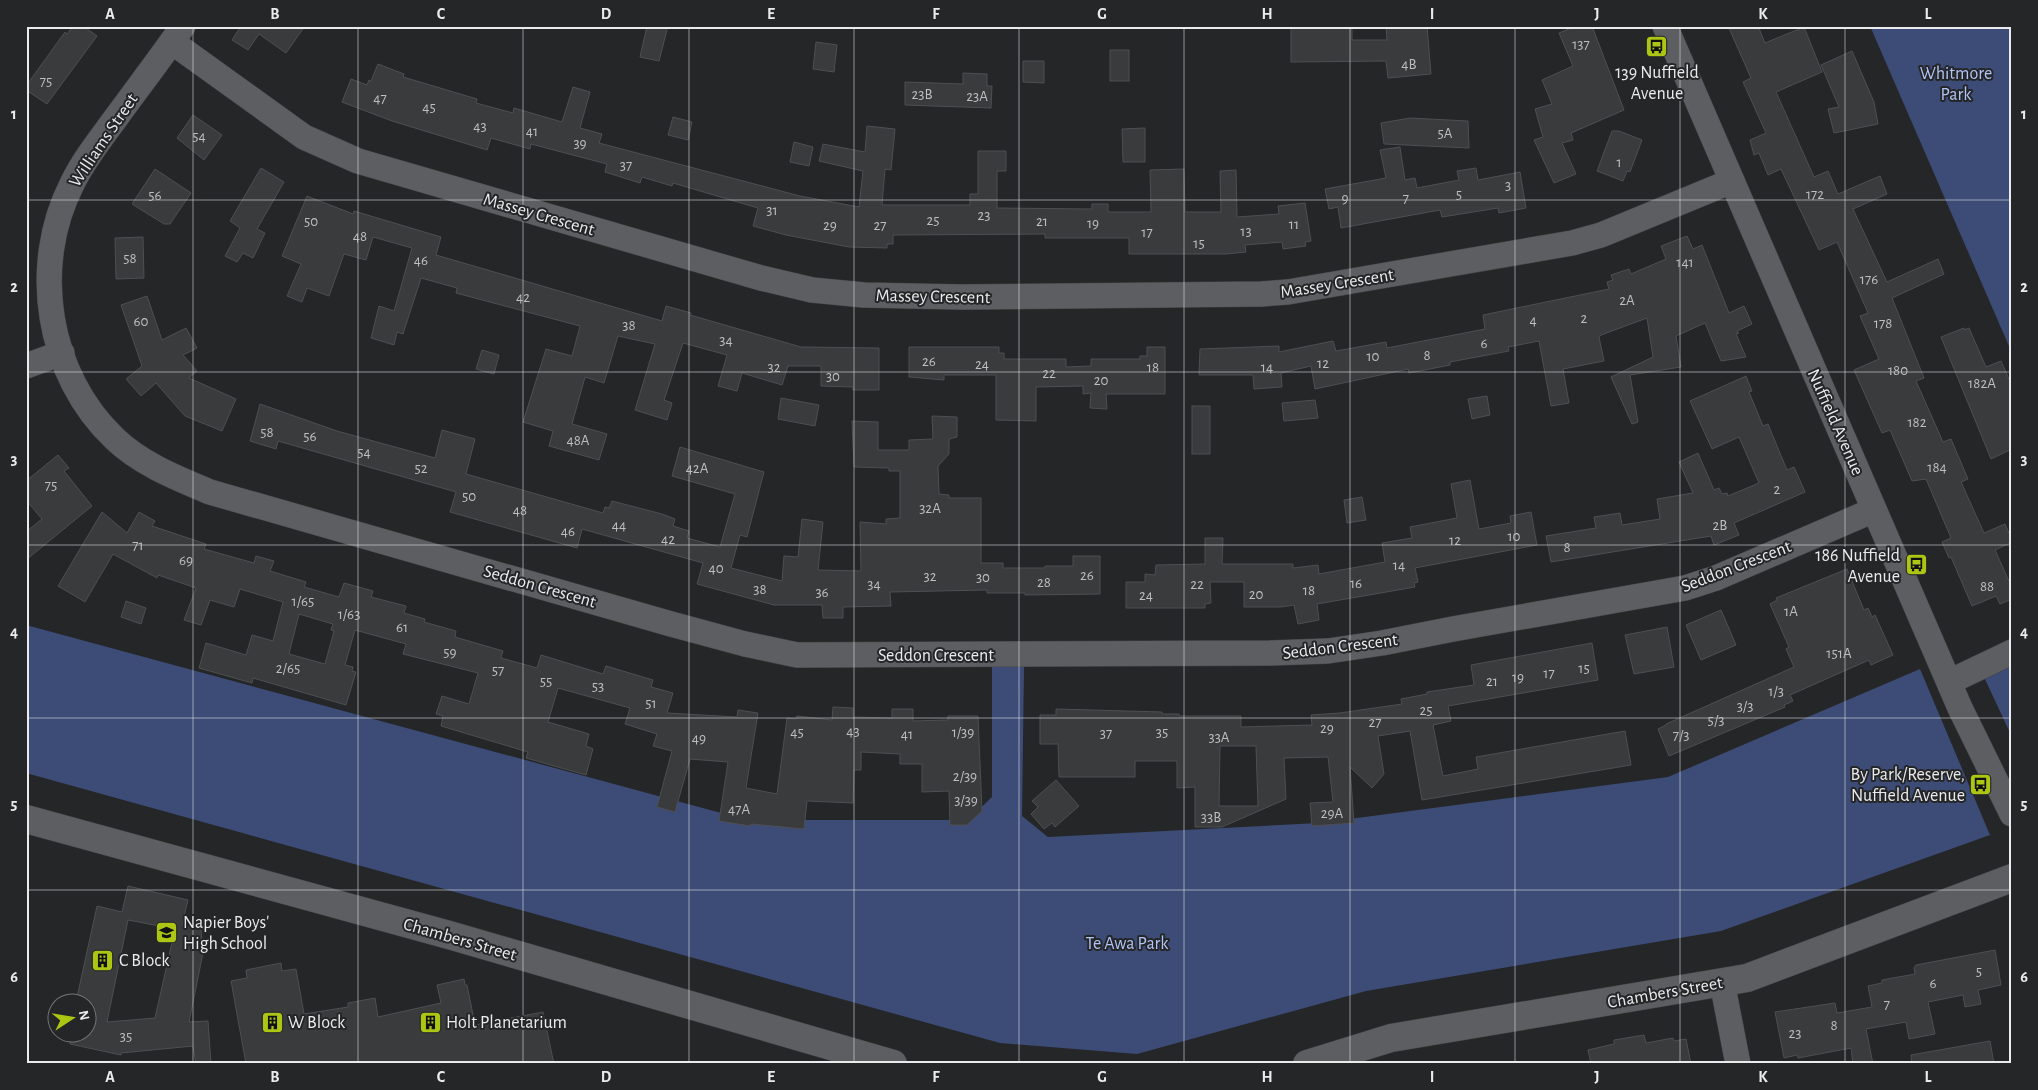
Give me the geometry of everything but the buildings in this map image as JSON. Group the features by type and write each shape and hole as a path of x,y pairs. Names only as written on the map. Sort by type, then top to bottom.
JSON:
{"main road":[{"name":"Chambers Street","path":"26,819 431,930 892,1064"},
{"name":"Chambers Street","path":"1307,1064 1391,1038 1747,978 2012,878"}],"street":[{"name":"Nuffield Avenue","path":"1666,26 1949,682 2012,814"},
{"name":"Massey Crescent","path":"178,34 304,137 358,161 761,278 812,290 856,294 1024,296 1233,295 1288,292 1572,243 1600,235 1732,181"},
{"name":"Williams Street","path":"62,353 54,327 48,277 54,229 60,211 87,157 178,34"},
{"path":"26,366 62,353"},
{"name":"Seddon Crescent","path":"62,353 77,392 115,439 137,457 188,483 220,494 671,624 745,644 796,654 1270,654 1328,651 1382,643 1685,588 1716,578 1874,510"},
{"path":"1949,682 2012,652"},
{"path":"1722,982 1738,1064"}],"green space":[{"name":"Whitmore Park","path":"1870,26 2012,26 2012,353"},
{"name":"Te Awa Park","path":"26,625 747,820 968,820 992,797 992,667 1024,667 1022,816 1048,837 1319,823 1668,777 1920,669 1990,835 1721,931 1366,991 1137,1054 1000,1043 26,773"},
{"path":"2012,664 2012,737 1984,677"}],"place":[{"name":"139 Nuffield Avenue","path":"1657,47"},
{"name":"186 Nuffield Avenue","path":"1916,565"},
{"name":"By Park/Reserve, Nuffield Avenue","path":"1981,784"},
{"name":"Napier Boys' High School","path":"167,932"},
{"name":"C Block","path":"103,960"},
{"name":"W Block","path":"272,1022"},
{"name":"Holt Planetarium","path":"430,1022"}]}
